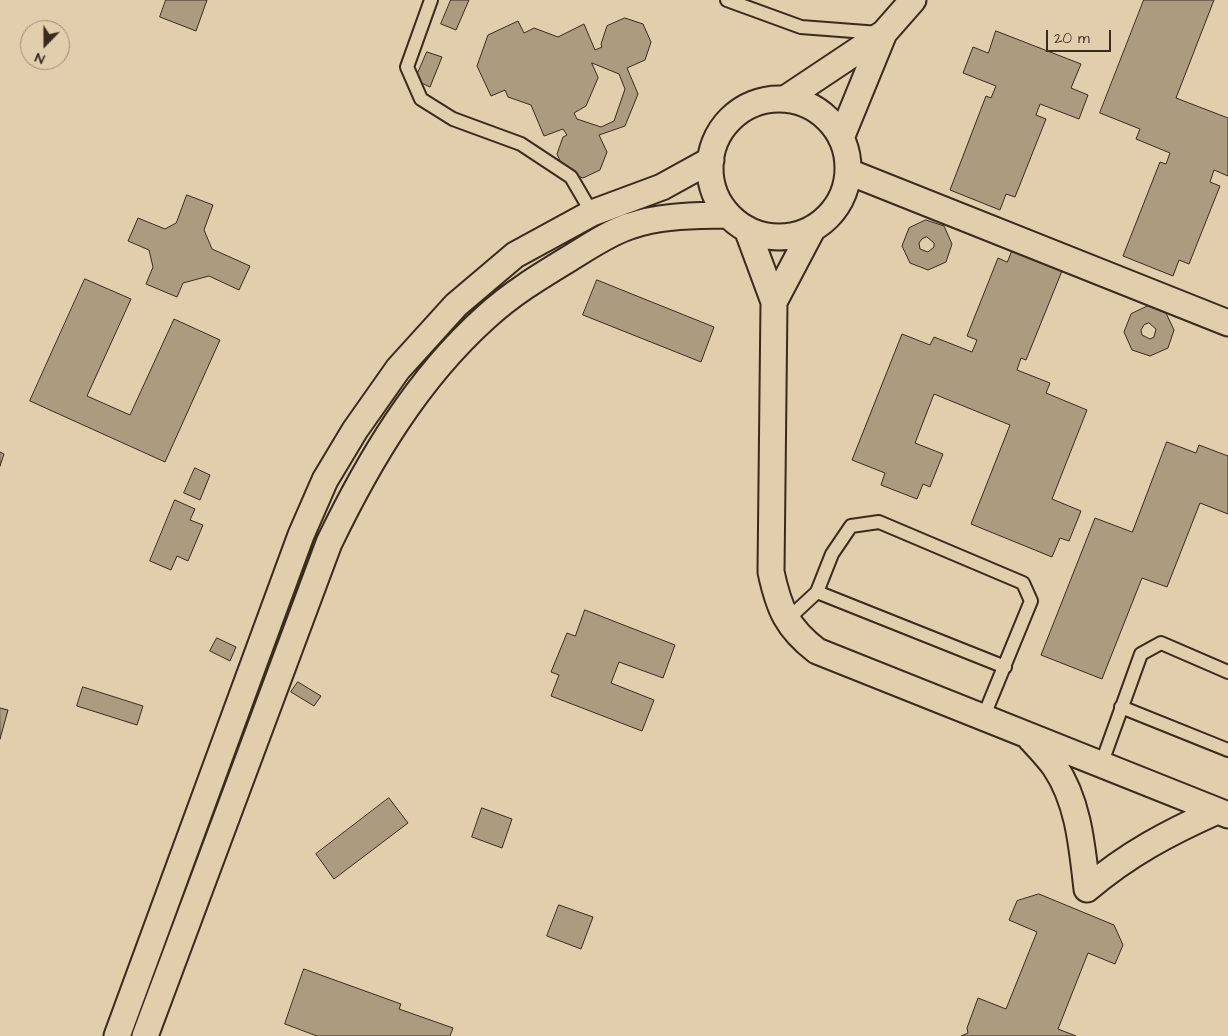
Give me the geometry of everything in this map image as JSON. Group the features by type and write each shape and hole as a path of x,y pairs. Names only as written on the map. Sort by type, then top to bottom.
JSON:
{"street":[{"path":"785,99 884,33 913,0"},
{"path":"841,138 884,33"},
{"path":"145,1036 329,543 360,481 420,388 448,355 486,316 526,285 609,236 630,226 659,218 737,222 768,236 792,236 813,228 832,214 836,208 844,194 849,172 846,149 836,128 820,112 800,101 785,99 755,102 735,114 720,131 712,151 710,174 716,196 737,222 774,302 771,572 777,600 797,636 817,651 1223,813"},
{"path":"117,1036 301,535 326,480 355,430 398,369 456,305 515,255 592,212 662,187 711,160"},
{"path":"849,172 1228,323"},
{"path":"774,302 813,228"},
{"path":"1029,736 1055,767 1072,801 1081,842 1087,889 1112,867 1150,842 1223,813"}],"lane":[{"path":"431,0 407,67 421,99 452,119 528,148 571,177 592,212"},
{"path":"727,0 801,27 884,33"},
{"path":"788,619 817,592 832,554 850,526 879,522 1023,583 1030,602 983,718"},
{"path":"817,592 1005,667"},
{"path":"1101,765 1141,654 1161,643 1228,672"},
{"path":"1121,707 1228,750"}],"building":[{"path":"166,0 207,0 196,31 160,17"},
{"path":"451,0 469,0 456,30 441,24"},
{"path":"1144,0 1214,0 1176,98 1228,118 1228,176 1214,170 1210,182 1220,186 1189,264 1179,260 1173,276 1123,256 1160,162 1166,164 1170,153 1136,139 1140,129 1100,113"},
{"path":"625,18 643,24 651,42 645,60 627,68 638,94 625,126 599,135 607,152 600,170 583,178 565,172 557,154 563,137 567,135 563,129 544,136 531,105 508,97 505,90 491,96 477,66 488,35 518,21 524,33 534,28 558,37 584,24 595,50 602,47 601,44 607,26","holes":["592,63 619,74 625,89 614,121 601,127 577,119 574,113 586,106 598,78"]},
{"path":"996,31 1081,64 1071,88 1088,95 1079,119 1040,104 1036,115 1046,119 1015,197 1006,194 1000,210 950,190 986,96 991,98 996,86 963,73 973,47 988,53"},
{"path":"427,52 442,57 430,87 415,80"},
{"path":"187,195 213,205 204,230 212,249 250,266 239,290 209,276 183,283 177,297 146,284 153,267 149,250 128,241 138,218 165,229 176,223"},
{"path":"926,220 944,226 952,244 946,262 928,270 910,263 902,246 909,228","holes":["927,237 934,243 934,247 928,252 920,249 919,243 922,239"]},
{"path":"1014,246 1064,266 1026,360 1021,358 1017,370 1050,383 1046,393 1087,410 1052,499 1081,511 1069,541 1060,538 1052,557 971,524 1010,425 934,394 915,443 943,454 930,487 923,484 917,499 881,485 885,473 852,460 902,334 930,345 934,337 972,352 977,340 967,336 998,258 1007,262"},
{"path":"85,279 131,299 87,396 130,415 174,319 220,340 165,462 30,401"},
{"path":"597,280 714,327 701,362 583,315"},
{"path":"1148,306 1166,313 1174,330 1168,348 1150,356 1132,350 1124,332 1131,314","holes":["1149,323 1156,329 1154,337 1150,339 1142,335 1141,330 1144,325"]},
{"path":"1167,442 1196,453 1199,445 1228,456 1228,514 1200,503 1167,587 1142,578 1102,679 1041,655 1095,518 1132,532"},
{"path":"0,452 4,454 0,466"},
{"path":"195,468 210,475 200,500 184,493"},
{"path":"175,500 195,509 190,520 203,525 188,561 177,556 171,570 150,561"},
{"path":"585,610 675,645 663,678 619,662 611,683 654,700 642,731 551,696 559,675 551,672 567,633 575,636"},
{"path":"217,638 236,647 230,661 210,651"},
{"path":"298,682 321,696 314,706 291,692"},
{"path":"83,687 143,706 137,725 77,706"},
{"path":"0,708 8,710 0,739"},
{"path":"389,798 408,823 334,879 316,854"},
{"path":"482,808 512,819 502,848 472,837"},
{"path":"1039,894 1114,925 1123,945 1115,964 1088,953 1058,1029 1076,1036 961,1036 968,1033 967,1028 978,998 1006,1009 1037,932 1009,920 1017,901"},
{"path":"559,905 593,917 581,949 547,936"},
{"path":"304,969 401,1004 399,1009 453,1028 450,1036 317,1036 285,1024"}]}
